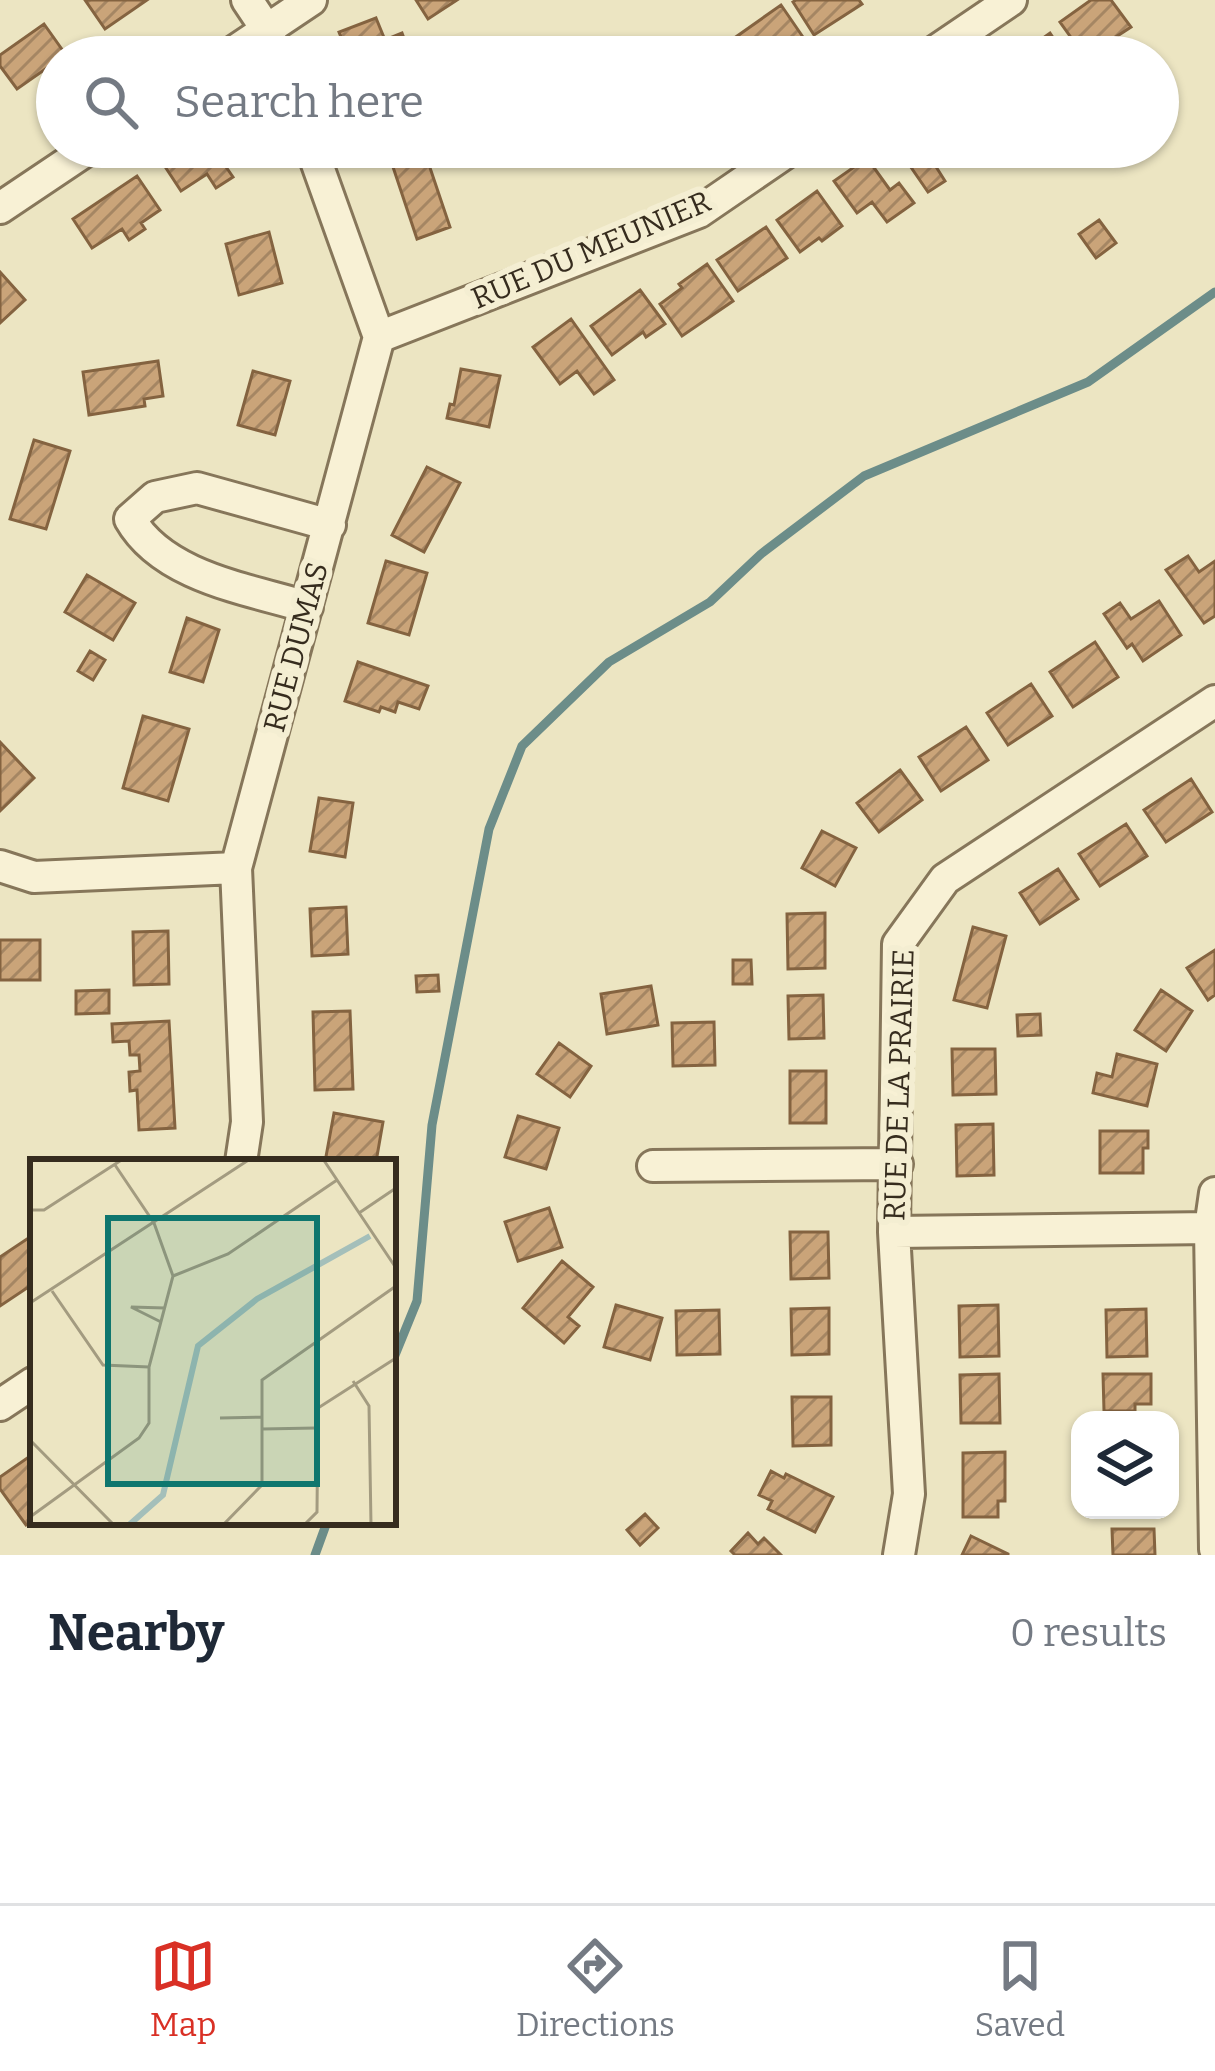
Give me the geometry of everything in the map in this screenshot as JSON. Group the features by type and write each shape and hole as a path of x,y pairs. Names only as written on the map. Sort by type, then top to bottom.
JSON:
{"street":[{"path":"247,0 268,36"},
{"path":"278,36 311,0"},
{"path":"958,36 1011,0"},
{"path":"0,208 60,168"},
{"path":"319,168 379,337"},
{"name":"RUE DU MEUNIER","path":"379,337 699,212 763,168"},
{"name":"RUE DUMAS","path":"241,1159 247,1122 236,868 379,337"},
{"path":"307,607 191,572 141,538 130,519 155,496 197,488 329,525"},
{"name":"RUE DE LA PRAIRIE","path":"899,1555 909,1494 894,1232 898,944 945,879 1215,701"},
{"path":"0,866 34,877 236,868"},
{"path":"653,1166 897,1164"},
{"path":"1215,1192 1210,1228 1215,1549"},
{"path":"894,1232 1210,1228"},
{"path":"0,1405 30,1385"}],"building":[{"path":"85,0 147,0 105,29"},
{"path":"416,0 457,0 428,19"},
{"path":"796,0 859,0 862,4 814,35"},
{"path":"1091,0 1111,0 1131,27 1117,36 1070,36 1060,22"},
{"path":"781,5 802,36 737,36"},
{"path":"376,18 383,36 341,36 339,32"},
{"path":"44,24 53,36 36,36 36,76 17,89 0,66 0,55"},
{"path":"166,168 227,168 233,177 216,188 207,174 181,191"},
{"path":"393,168 430,168 450,227 417,239"},
{"path":"853,168 874,168 890,190 899,183 914,203 887,222 872,202 857,213 834,181"},
{"path":"911,168 937,168 945,181 928,192"},
{"path":"137,176 160,210 141,223 145,229 129,240 122,229 92,248 73,219"},
{"path":"817,191 842,226 800,252 777,220"},
{"path":"1099,220 1116,243 1096,258 1079,234"},
{"path":"766,227 787,258 738,291 717,260"},
{"path":"269,232 282,283 239,295 226,244"},
{"path":"707,264 733,301 682,336 660,304"},
{"path":"0,272 25,300 0,323"},
{"path":"640,290 665,324 646,337 643,332 612,355 591,326"},
{"path":"571,319 614,380 594,394 577,371 560,384 533,347"},
{"path":"158,361 163,396 144,399 145,406 89,415 83,372"},
{"path":"461,369 500,376 489,427 447,418"},
{"path":"253,371 290,381 275,435 238,425"},
{"path":"34,440 70,451 46,529 10,519"},
{"path":"427,467 460,483 424,552 392,535"},
{"path":"1188,556 1199,572 1215,561 1215,616 1204,623 1166,570"},
{"path":"386,561 427,573 409,635 368,623"},
{"path":"87,575 135,603 113,640 65,612"},
{"path":"1159,601 1181,635 1143,661 1132,644 1127,648 1104,614 1120,603 1131,619"},
{"path":"187,618 219,630 203,682 170,672"},
{"path":"1095,642 1118,677 1073,707 1050,672"},
{"path":"90,651 105,660 93,680 78,671"},
{"path":"358,662 428,686 419,709 398,702 395,712 381,707 379,712 345,701"},
{"path":"1031,684 1052,716 1008,745 987,713"},
{"path":"143,716 189,729 168,801 123,788"},
{"path":"966,727 988,760 941,791 919,757"},
{"path":"0,742 34,778 0,811"},
{"path":"900,770 922,800 879,832 857,803"},
{"path":"1191,779 1212,812 1166,842 1144,810"},
{"path":"319,798 353,803 345,857 310,851"},
{"path":"1126,824 1147,856 1100,886 1079,854"},
{"path":"822,831 856,848 835,886 802,868"},
{"path":"1058,869 1078,899 1040,924 1020,893"},
{"path":"346,907 348,954 312,956 310,909"},
{"path":"825,913 825,968 788,969 787,914"},
{"path":"973,927 1006,936 987,1008 954,1000"},
{"path":"168,931 169,984 134,985 133,932"},
{"path":"0,940 40,940 40,980 0,980"},
{"path":"1215,950 1215,995 1208,1000 1187,968"},
{"path":"733,960 751,960 752,984 733,984"},
{"path":"438,975 439,991 417,992 416,976"},
{"path":"651,986 658,1025 607,1034 601,994"},
{"path":"109,990 109,1013 76,1014 76,991"},
{"path":"1161,990 1192,1011 1166,1051 1135,1030"},
{"path":"823,995 824,1038 789,1039 788,996"},
{"path":"350,1011 353,1089 315,1090 313,1012"},
{"path":"1040,1014 1041,1035 1018,1036 1017,1015"},
{"path":"169,1021 175,1128 139,1130 137,1090 130,1091 129,1072 140,1071 139,1055 130,1055 129,1041 113,1042 112,1024"},
{"path":"714,1022 715,1065 673,1066 672,1023"},
{"path":"559,1043 591,1066 570,1097 537,1074"},
{"path":"952,1049 995,1049 996,1094 953,1095"},
{"path":"1117,1054 1157,1064 1147,1106 1093,1093 1097,1073 1112,1077"},
{"path":"790,1071 826,1071 826,1123 790,1123"},
{"path":"334,1113 383,1122 377,1159 326,1159"},
{"path":"518,1116 559,1128 546,1169 505,1157"},
{"path":"993,1124 994,1175 957,1176 956,1125"},
{"path":"1100,1131 1148,1131 1143,1173 1100,1173"},
{"path":"549,1208 562,1247 518,1261 505,1222"},
{"path":"790,1232 828,1232 829,1278 791,1279"},
{"path":"30,1237 30,1286 0,1306 0,1257"},
{"path":"562,1261 593,1287 568,1317 579,1326 564,1343 523,1308"},
{"path":"616,1305 662,1318 650,1360 604,1347"},
{"path":"998,1305 999,1356 960,1357 959,1306"},
{"path":"829,1308 829,1354 792,1355 791,1309"},
{"path":"1146,1309 1147,1356 1107,1357 1106,1310"},
{"path":"719,1310 720,1354 677,1355 676,1311"},
{"path":"999,1374 1000,1423 961,1423 960,1375"},
{"path":"1103,1374 1151,1374 1151,1404 1135,1404 1135,1411 1104,1411"},
{"path":"792,1397 831,1397 831,1445 793,1446"},
{"path":"1005,1452 1005,1501 998,1501 998,1517 963,1517 963,1453"},
{"path":"30,1456 30,1522 26,1525 0,1489 0,1477"},
{"path":"771,1471 833,1497 815,1532 768,1509 772,1501 759,1495"},
{"path":"645,1514 658,1528 640,1545 627,1530"},
{"path":"1112,1529 1154,1529 1155,1555 1113,1555"},
{"path":"748,1533 758,1544 764,1538 781,1555 735,1555 731,1551"},
{"path":"971,1536 1008,1554 1008,1555 962,1555"}],"waterway":[{"path":"396,1353 417,1301 432,1125 489,829 522,746 609,662 710,602 761,554 864,476 1088,382 1215,292"},
{"path":"315,1555 326,1525"}]}
